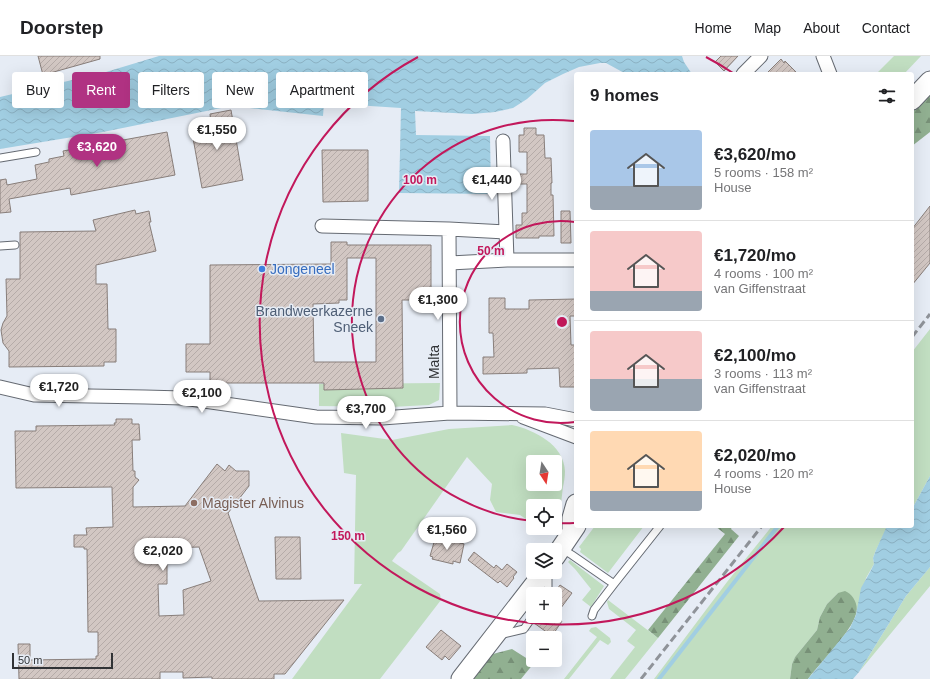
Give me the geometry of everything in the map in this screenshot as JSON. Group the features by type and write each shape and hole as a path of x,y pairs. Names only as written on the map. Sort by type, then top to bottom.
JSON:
{"main road":[{"path":"914,98 930,81"},
{"path":"562,547 574,528 572,518 574,511"},
{"path":"461,679 539,579"}],"street":[{"path":"745,72 761,56"},
{"path":"823,56 829,72"},
{"path":"503,141 507,260"},
{"path":"322,226 506,232"},
{"name":"Malta","path":"449,229 450,413"},
{"path":"450,263 507,260 574,260"},
{"path":"0,388 34,395 145,396 183,398 316,417 382,418 450,413 546,414 574,420"},
{"path":"514,414 574,436"}],"lane":[{"path":"0,158 36,152"},
{"path":"0,246 15,245"},
{"path":"592,616 594,610 658,528"},
{"path":"562,554 572,555 614,584"},
{"path":"495,636 524,629 528,623"}],"green space":[{"path":"894,56 921,56 906,72 878,72"},
{"path":"930,91 930,132 914,144 914,108"},
{"path":"930,329 930,476 914,505 914,349"},
{"path":"440,383 439,400 429,405 391,407 319,406 319,384"},
{"path":"512,425 521,427 547,440 554,446 560,455 526,455 526,491 562,491 562,459 565,477 562,499 526,499 526,519 520,515 496,512 490,500 492,484 467,457 401,551 392,561 440,594 441,600 380,679 292,679 362,584 354,584 356,475 344,473 341,433 392,440 449,429"},
{"path":"593,528 642,528 608,573 580,552 581,549 579,547"},
{"path":"718,528 732,528 739,536 658,638 648,630 725,534"},
{"path":"770,528 887,528 873,558 874,564 866,578 857,611 854,599 838,593 827,604 820,617 817,630 795,657 792,664 790,679 654,679 727,582"},
{"path":"570,560 604,586 591,607 582,600 591,589 568,562"},
{"path":"930,567 930,586 859,672 906,596"},
{"path":"845,591 853,597 857,607 856,614 848,629 808,679 790,679 792,664 795,657 817,630 820,617 827,604 838,593"},
{"path":"608,600 658,638 625,679 610,679 635,647 627,641 636,630 609,609 607,602"},
{"path":"596,627 610,638 611,642 608,645 600,640 569,679 564,679 597,637 589,631 591,628"},
{"path":"512,649 526,658 526,667 531,667 521,679 471,679 488,657 493,654"}],"water":[{"path":"159,56 682,56 691,72 622,72 606,63 600,63 579,67 545,83 527,99 513,108 495,112 472,114 415,111 416,135 490,136 491,194 399,193 401,108 368,106 368,72 276,72 276,108 324,108 323,116 249,108 268,108 268,72 212,72 212,108 221,108 103,132 0,149 0,97 12,94 12,108 64,108 64,82 72,80 72,108 130,108 130,72 106,72"},
{"path":"930,476 930,567 906,596 859,672 853,679 808,679 850,628 856,615 861,588 874,564 873,558 886,528 914,528 914,505"}],"building":[{"path":"38,56 100,56 100,59 54,72 42,72"},
{"path":"721,56 738,56 724,71 715,62"},
{"path":"781,59 796,72 768,72"},
{"path":"231,110 243,180 202,188 191,127 211,124 210,114"},
{"path":"524,128 536,128 536,135 544,135 545,158 551,158 551,195 553,195 554,236 539,236 539,238 516,238 516,225 522,225 522,213 527,213 527,184 520,184 520,174 527,174 527,152 519,152 519,135 524,135"},
{"path":"167,132 175,175 71,195 70,188 9,199 11,212 0,213 0,180 6,179 7,185 37,179 35,165 49,162 49,159 64,156 63,151"},
{"path":"322,150 368,150 368,201 323,202"},
{"path":"930,206 930,263 914,283 914,226"},
{"path":"135,210 136,214 149,211 151,222 149,222 156,251 96,265 96,284 107,284 108,329 116,329 116,362 104,362 104,366 9,367 9,351 3,343 1,330 7,316 6,279 20,279 20,232 96,231 93,220"},
{"path":"561,211 570,211 571,243 561,243"},
{"path":"331,242 347,242 347,245 431,245 431,300 402,300 403,388 324,390 324,383 210,383 210,372 186,372 186,344 210,344 210,265 331,264","holes":["347,258 376,258 376,362 314,362 313,304 339,303 339,300 347,300"]},
{"path":"489,298 505,298 505,309 529,309 529,300 574,299 574,316 570,316 571,345 574,345 574,387 560,387 559,368 527,369 527,373 483,374 483,357 494,357 493,333 489,333"},
{"path":"116,419 132,419 132,424 139,424 140,440 132,440 133,471 135,471 135,477 139,480 133,487 133,507 185,506 217,464 225,471 229,465 236,471 249,471 249,486 228,513 259,601 344,600 285,674 274,674 274,679 212,679 212,677 183,678 183,672 160,672 160,679 19,679 18,644 30,644 30,660 96,659 96,656 98,656 98,632 88,632 87,549 84,549 84,547 74,547 74,535 87,535 86,528 113,527 112,487 16,488 15,431 36,431 36,426 115,425 114,423 116,423","holes":["199,547 211,581 183,590 184,615 159,616 158,584 167,584 167,548"]},
{"path":"275,537 300,537 301,579 276,579"},
{"path":"443,538 464,544 460,563 453,561 453,564 432,559 433,557 430,556 435,539 442,541"},
{"path":"474,552 494,568 496,565 502,570 507,564 517,572 507,587 500,581 498,583 468,560"},
{"path":"560,585 572,593 562,607 562,587 559,587"},
{"path":"534,623 561,623 555,631 545,631"},
{"path":"441,630 461,646 449,660 445,656 442,660 426,647"}],"waterway":[{"path":"659,679 776,528"}],"railway":[{"path":"914,334 930,314"},
{"path":"641,679 760,528"}],"place":[{"name":"Jongeneel","path":"262,269"},
{"name":"Brandweerkazerne Sneek","path":"381,319"},
{"name":"Magister Alvinus","path":"194,503"}]}
